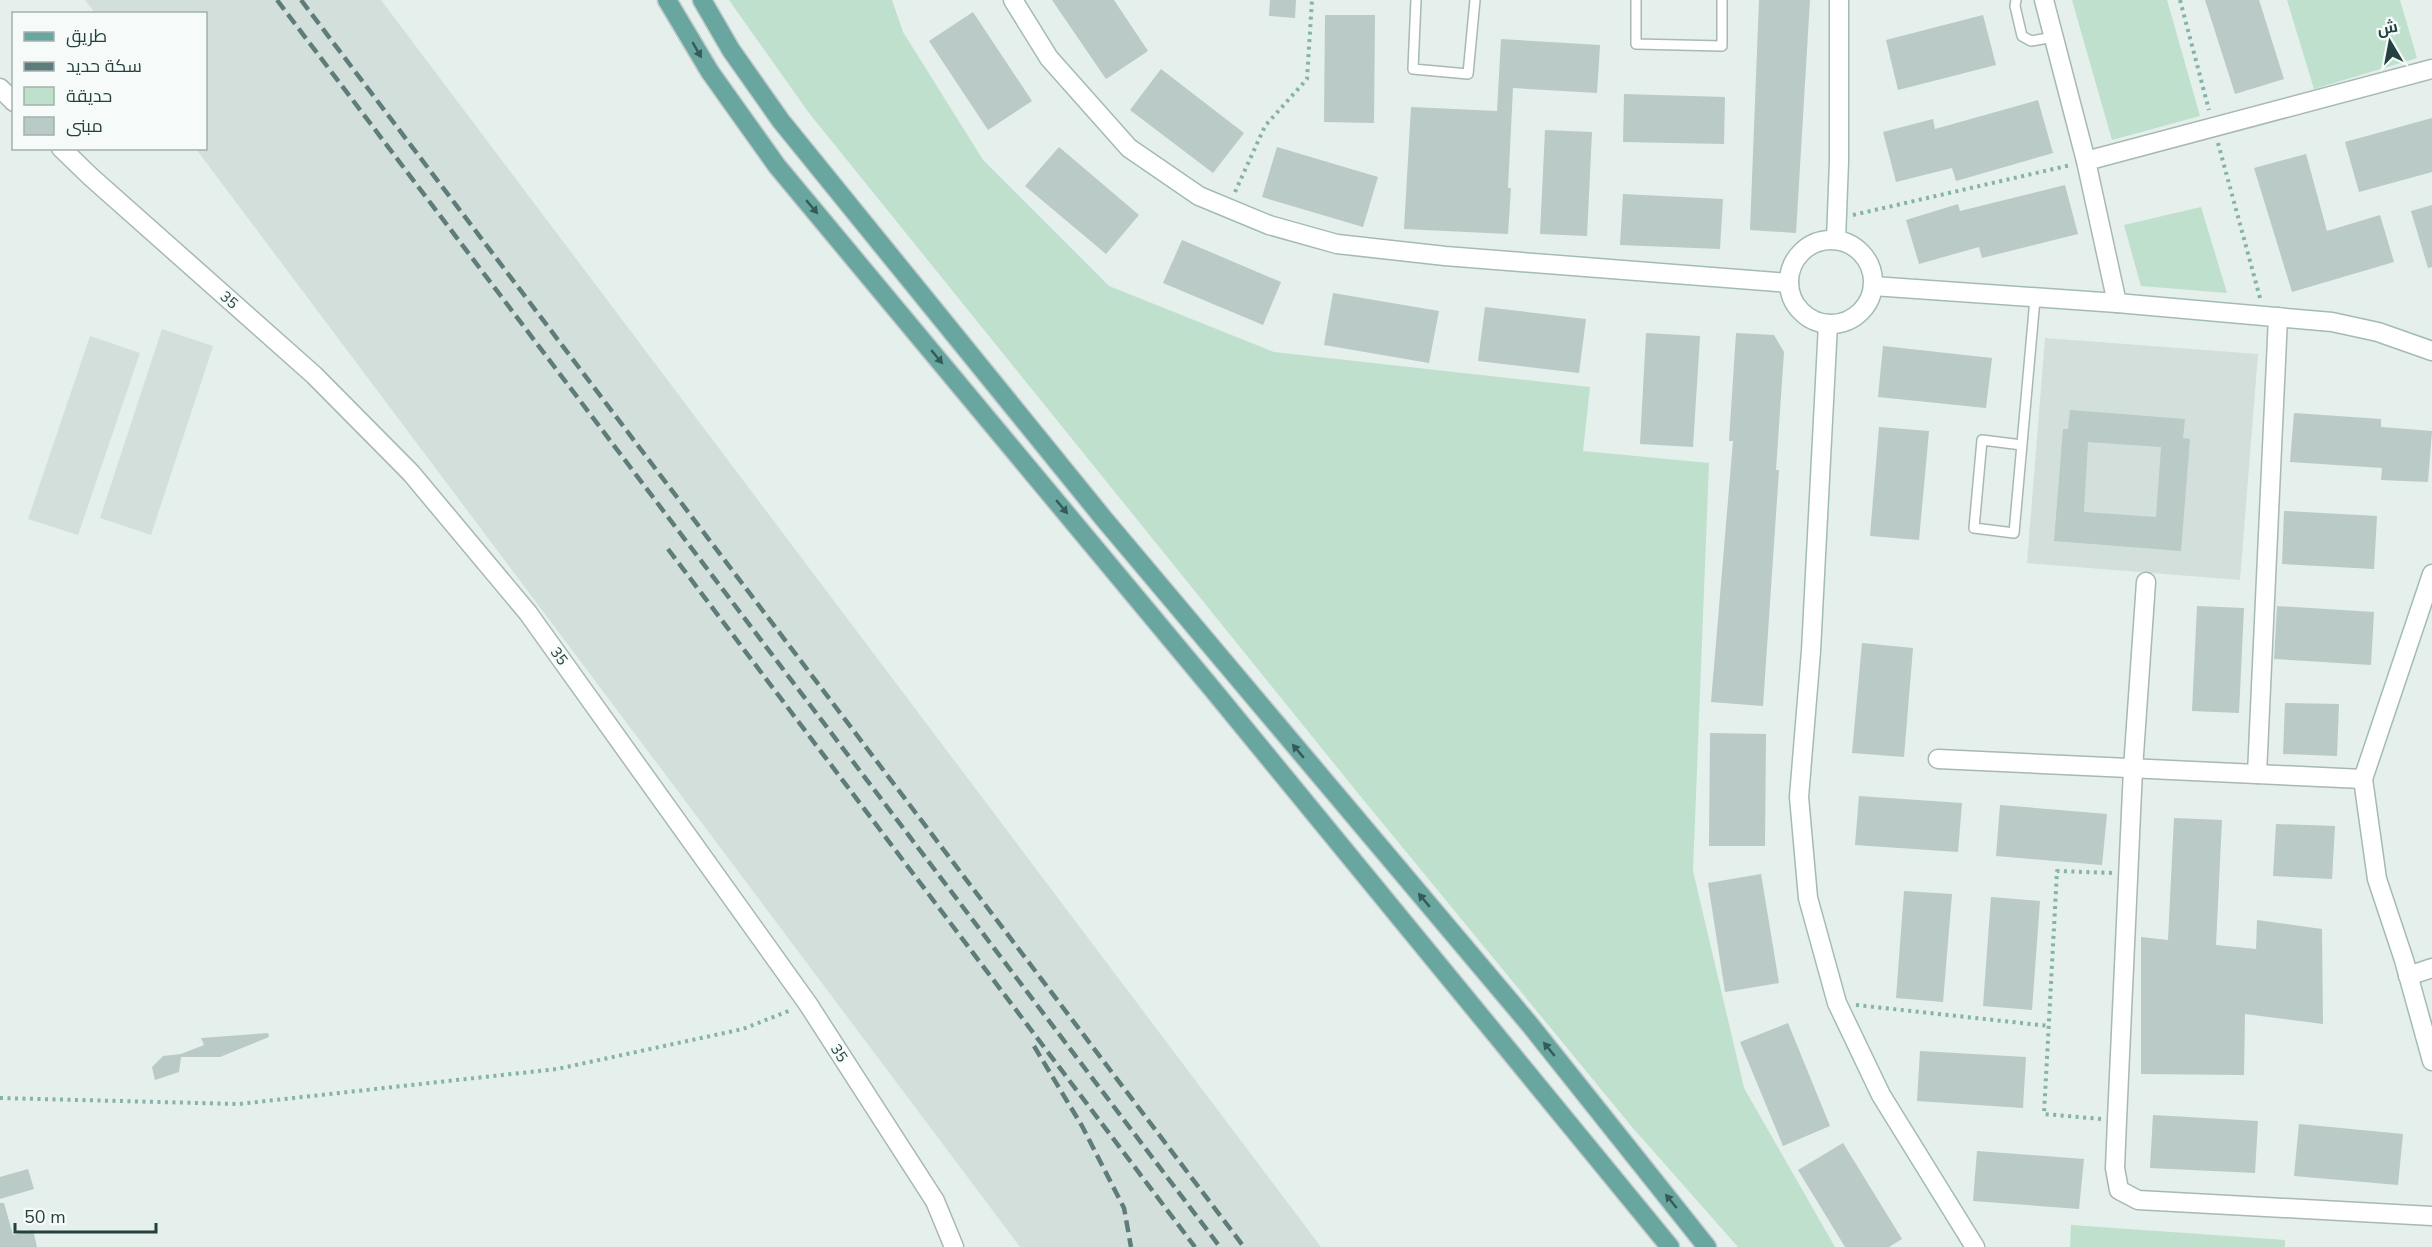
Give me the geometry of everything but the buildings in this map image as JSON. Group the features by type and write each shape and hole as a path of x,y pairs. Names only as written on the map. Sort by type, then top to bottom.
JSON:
{"main road":[{"path":"667,0 710,72 777,166 1199,673 1670,1247"},
{"path":"702,0 730,50 781,122 1104,519 1531,1026 1707,1247"}],"street":[{"path":"1013,0 1049,58 1129,148 1199,195 1269,225 1337,244 1457,257 1789,283"},
{"path":"1836,240 1840,116 1839,0"},
{"path":"2044,0 2086,161 2117,303"},
{"path":"2086,161 2432,69"},
{"path":"0,88 12,100"},
{"name":"35","path":"63,150 99,185 314,375 411,473 528,613 808,1004 934,1201 954,1247"},
{"path":"1836,240 1849,244 1864,256 1872,273 1873,286 1863,310 1853,318 1841,323 1828,324 1805,315 1794,301 1789,283 1791,269 1798,256 1808,246 1822,241 1836,240"},
{"path":"1873,286 2117,303 2332,322 2378,332 2432,351"},
{"path":"2257,774 2271,317"},
{"path":"1828,324 1812,640 1799,797 1808,898 1837,1004 1881,1095 1975,1247"},
{"path":"2432,576 2363,779 2377,879 2432,1061"},
{"path":"2146,582 2133,769 2117,1120 2115,1168 2119,1190 2138,1200 2432,1216"},
{"path":"1938,759 2363,779"},
{"path":"2408,976 2432,968"}],"lane":[{"path":"1416,0 1413,69 1468,74 1475,0"},
{"path":"1636,0 1636,44 1722,46 1722,0"},
{"path":"2016,0 2015,6 2022,36 2031,41 2054,37"},
{"path":"2022,445 1982,441 1974,528 2014,532 2022,445 2035,299"}],"path":[{"path":"1228,208 1265,126 1307,79 1312,0"},
{"path":"2180,0 2214,127 2271,317"},
{"path":"1837,219 2086,161"},
{"path":"2117,1120 2044,1114 2058,871 2128,874"},
{"path":"0,1098 239,1104 557,1069 743,1029 808,1004"},
{"path":"1837,1004 2049,1026"}],"shaded area":[{"path":"85,0 381,0 1321,1247 1020,1247 197,150 207,150 207,12 94,12"},
{"path":"162,329 213,346 151,535 100,518"},
{"path":"90,336 140,353 78,535 28,519"},
{"path":"2045,338 2258,354 2240,580 2027,563"}],"green space":[{"path":"729,0 892,0 903,32 983,160 1109,286 1274,352 1590,387 1583,451 1709,463 1693,871 1744,1088 1835,1247 1738,1247 1632,1127 1357,792 809,113"},
{"path":"2072,0 2167,0 2200,116 2112,140"},
{"path":"2287,0 2400,0 2417,58 2314,89"},
{"path":"2201,207 2227,293 2141,286 2124,225"},
{"path":"2071,1225 2285,1240 2285,1247 2070,1247"}],"railway":[{"path":"277,0 1220,1247"},
{"path":"301,0 1244,1247"},
{"path":"668,549 1195,1247"},
{"path":"1034,1046 1082,1126 1124,1208 1131,1247"}]}
